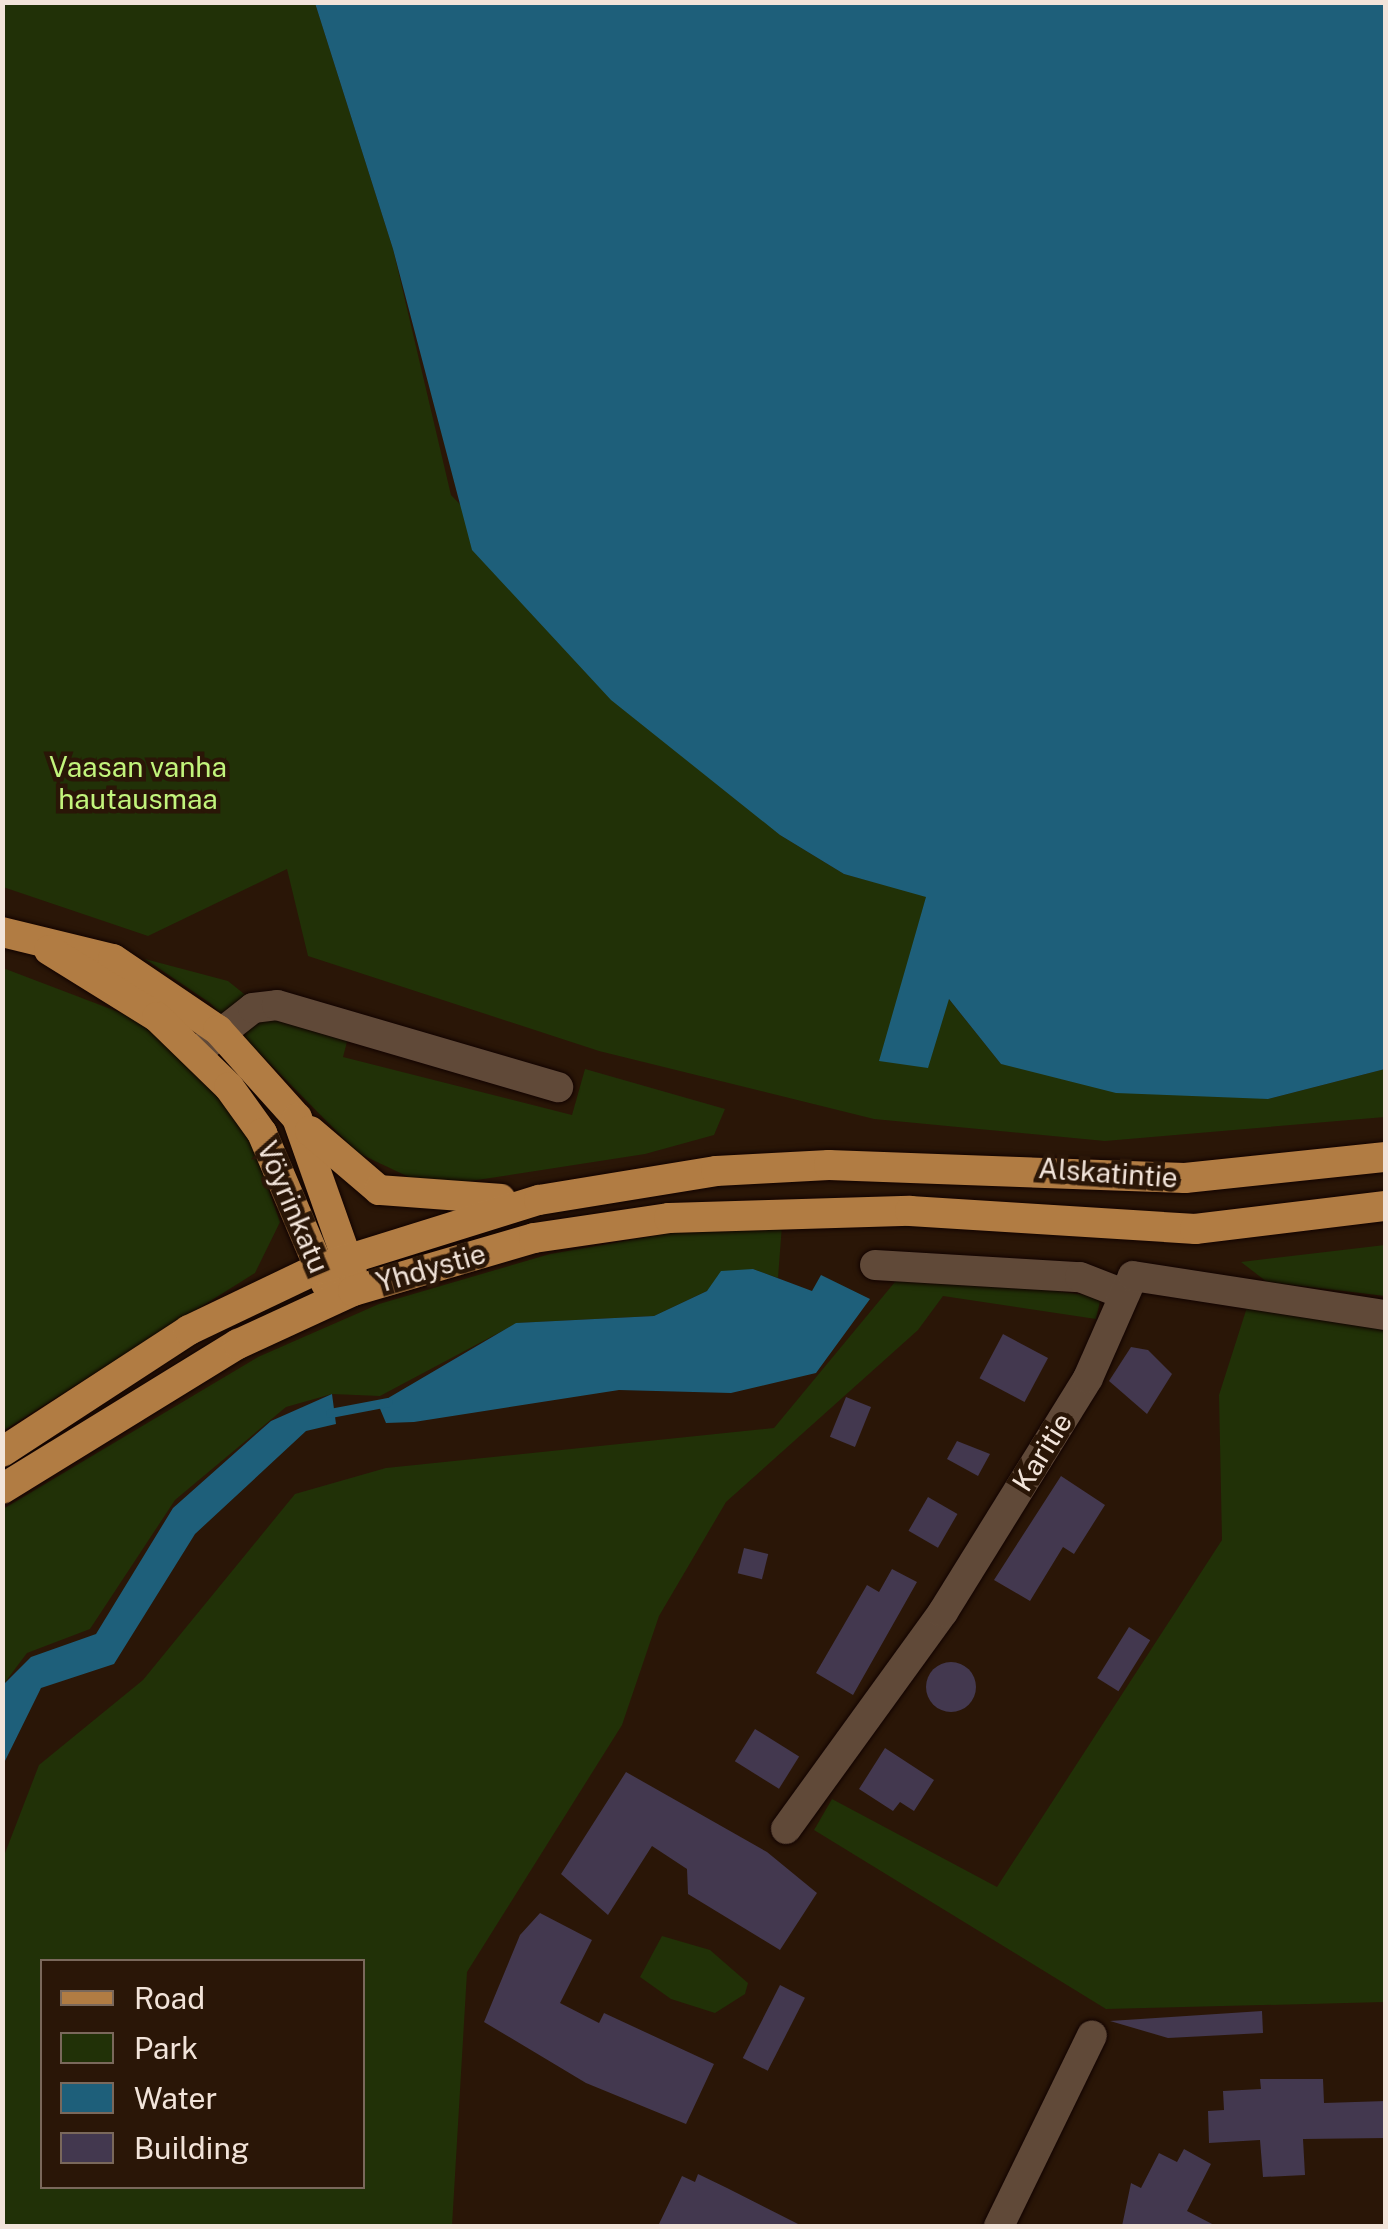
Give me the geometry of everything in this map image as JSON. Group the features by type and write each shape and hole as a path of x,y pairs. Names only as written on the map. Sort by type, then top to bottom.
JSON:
{"main road":[{"name":"Vöyrinkatu","path":"2,932 43,946 113,959 218,1030 297,1118 349,1255 353,1291 328,1286 317,1270 262,1132 197,1052 43,946"},
{"path":"297,1118 379,1190 539,1200"},
{"name":"Alskatintie","path":"829,1165 1185,1178 1386,1157"},
{"name":"Yhdystie","path":"2,1452 189,1330 349,1255 539,1200 716,1171 829,1165"},
{"name":"Alskatintie","path":"910,1211 1196,1229 1386,1206"},
{"name":"Yhdystie","path":"2,1489 238,1344 353,1291 534,1238 670,1218 910,1211"}],"street":[{"path":"197,1052 218,1030 277,1005 558,1087"},
{"path":"875,1265 1080,1277 1122,1292 1133,1276 1153,1272 1386,1314"},
{"name":"Karitie","path":"786,1828 950,1600 1088,1378 1122,1292"},
{"path":"998,2226 1092,2036"}],"green space":[{"name":"Vaasan vanha hautausmaa","path":"3,3 315,3 393,249 451,495 780,835 844,874 927,896 948,998 1001,1064 1268,1099 1385,1069 1385,1117 1105,1141 874,1119 599,1051 308,956 287,869 148,936 3,887"},
{"path":"145,959 228,981 278,1021 348,1038 343,1057 572,1115 585,1069 725,1109 714,1135 645,1154 451,1184 413,1179 358,1153 210,1003"},
{"path":"3,968 137,1019 190,1063 248,1132 280,1222 255,1273 3,1431"},
{"path":"782,1225 778,1278 753,1269 654,1316 517,1323 380,1396 332,1394 286,1407 175,1500 90,1629 27,1653 3,1685 3,1509 258,1357 379,1304 550,1254 699,1228"},
{"path":"1385,1245 1385,1296 1267,1282 1241,1262"},
{"path":"904,1271 1101,1297 1096,1319 943,1296 918,1330 726,1502 659,1616 622,1725 467,1972 452,2226 3,2226 2,1861 39,1765 143,1680 295,1494 386,1468 774,1428"},
{"path":"1249,1301 1385,1328 1385,2002 1106,2009 814,1830 832,1799 997,1887 1222,1540 1219,1395"},
{"path":"662,1936 710,1950 748,1983 745,1994 715,2013 671,1999 640,1977"}],"water":[{"path":"315,3 1385,3 1385,1069 1268,1099 1116,1093 1001,1064 949,999 928,1068 879,1061 926,897 844,874 780,835 611,700 472,550 393,249"},
{"path":"753,1269 812,1291 821,1275 870,1299 816,1373 731,1393 619,1390 414,1422 386,1423 378,1404 516,1323 654,1316 707,1291 721,1271"},
{"path":"332,1394 336,1424 306,1431 195,1534 114,1664 41,1688 3,1765 4,1684 31,1657 96,1634 173,1508 271,1421"}],"building":[{"path":"1003,1334 1048,1358 1025,1402 980,1378"},
{"path":"1131,1347 1148,1350 1172,1374 1147,1414 1109,1381"},
{"path":"846,1397 871,1407 855,1447 830,1437"},
{"path":"957,1441 990,1454 978,1476 947,1459"},
{"path":"1061,1476 1105,1505 1074,1554 1063,1547 1030,1601 994,1580"},
{"path":"928,1497 957,1514 938,1548 908,1531"},
{"path":"744,1548 768,1554 762,1579 738,1573"},
{"path":"892,1569 917,1582 853,1695 816,1673 867,1585 879,1592"},
{"path":"1129,1627 1150,1640 1118,1691 1097,1678"},
{"path":"951,1662 969,1669 976,1687 969,1705 951,1712 933,1705 926,1687 933,1669"},
{"path":"755,1729 799,1757 779,1789 735,1761"},
{"path":"885,1748 934,1780 914,1811 900,1802 893,1811 859,1789"},
{"path":"626,1772 767,1852 817,1893 780,1950 688,1894 687,1869 652,1846 608,1915 561,1874"},
{"path":"540,1913 592,1940 560,2003 599,2023 604,2013 714,2064 686,2124 586,2083 484,2022 520,1935"},
{"path":"780,1985 805,1998 768,2071 743,2058"},
{"path":"1262,2011 1263,2033 1168,2038 1110,2021"},
{"path":"1260,2079 1323,2079 1324,2103 1386,2101 1386,2138 1303,2139 1305,2175 1263,2177 1260,2140 1209,2143 1208,2111 1224,2110 1223,2091 1261,2089"},
{"path":"1184,2149 1211,2164 1187,2211 1216,2226 1122,2226 1131,2183 1141,2188 1159,2153 1177,2162"},
{"path":"698,2174 802,2226 658,2226 682,2176 695,2182"}],"waterway":[{"path":"330,1413 388,1402"}]}
